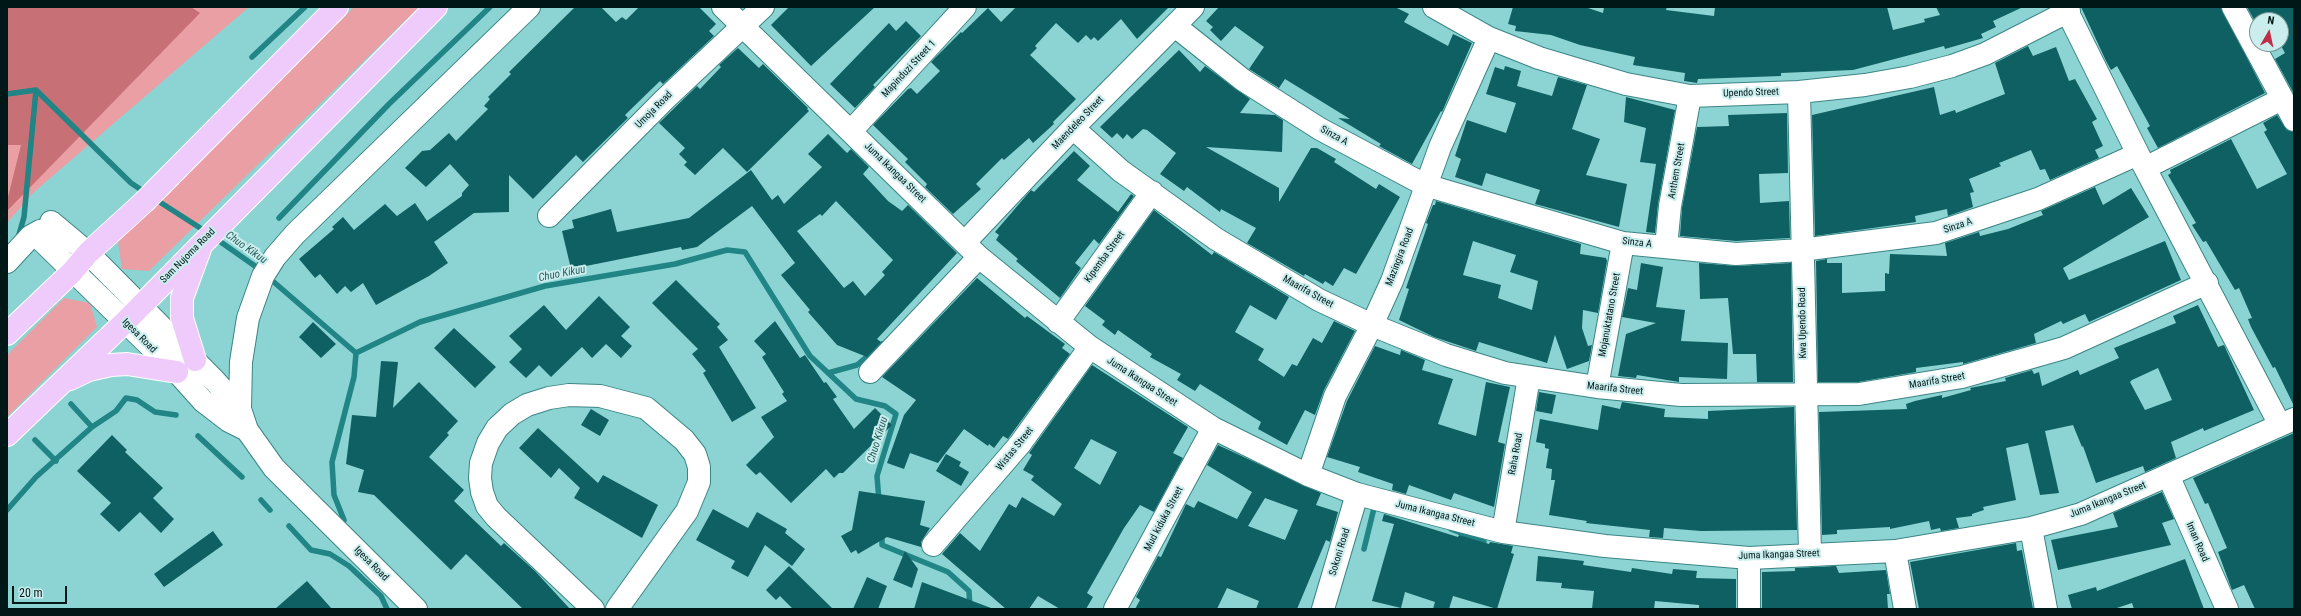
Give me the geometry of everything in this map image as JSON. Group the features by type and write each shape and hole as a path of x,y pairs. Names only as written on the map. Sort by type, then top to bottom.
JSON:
{"main road":[{"path":"7,334 72,272 88,253 144,202 337,7"},
{"name":"Sam Nujoma Road","path":"7,435 56,386 125,322 204,240 436,7"},
{"path":"195,360 182,318 182,298 204,240"},
{"path":"56,386 89,370 111,365 127,364 177,372"}],"street":[{"path":"240,409 241,362 248,318 263,276 275,257 295,234 529,7"},
{"name":"Juma Ikangaa Street","path":"723,7 852,130 972,250 1090,348 1213,428 1308,475 1357,494 1503,532 1605,546 1749,558 1895,551 2030,528 2081,514 2287,422"},
{"name":"Umoja Road","path":"549,216 664,100 763,7"},
{"name":"Mapinduzi Street 1","path":"852,130 965,7"},
{"name":"Maendeleo Street","path":"870,372 1073,128 1193,7"},
{"name":"Upendo Street","path":"1434,7 1489,38 1539,58 1626,84 1690,96 1799,92 1865,85 1952,66 1985,54 2067,9"},
{"path":"2233,7 2294,120"},
{"path":"2067,9 2141,161 2207,284 2287,422"},
{"name":"Sinza A","path":"1175,26 1243,80 1320,129 1425,186 1623,242 1736,254 1801,250 1936,233 2038,199 2141,161 2282,99"},
{"name":"Mazingira Road","path":"1308,475 1335,396 1372,325 1411,230 1425,186 1440,147 1489,38"},
{"name":"Kwa Upendo Road","path":"1799,92 1801,250 1810,554"},
{"name":"Anthem Street","path":"1666,247 1670,206 1690,96"},
{"name":"Maarifa Street","path":"1073,128 1121,171 1216,239 1319,300 1372,325 1446,355 1505,373 1597,387 1681,395 1859,394 1962,377 2064,348 2207,284"},
{"name":"Kipemba Street","path":"1058,322 1152,192"},
{"name":"Igesa Road","path":"42,229 88,253 195,360 240,409 247,430 274,468 416,609"},
{"name":"Igesa Road","path":"42,229 72,272 177,372 203,401 230,421 247,430"},
{"path":"7,262 31,236 42,229"},
{"name":"Mojanuktatano Street","path":"1597,387 1623,242"},
{"name":"Wistas Street","path":"933,545 1020,444 1090,348"},
{"name":"Raha Road","path":"1503,532 1529,377"},
{"path":"593,609 496,517 487,506 482,492 480,478 481,464 488,443 497,428 512,414 527,405 548,398 569,395 600,396 646,408 684,440 695,454 699,467 699,482 686,511 617,609"},
{"name":"Mud kiduka Street","path":"1115,609 1213,428"},
{"name":"Iman Road","path":"2168,475 2227,609"},
{"name":"Sokoni Road","path":"1323,609 1357,494"},
{"path":"2030,528 2046,609"},
{"path":"1895,551 1905,609"},
{"path":"1749,558 1749,609"}],"shaded area":[{"path":"7,7 249,7 34,192 7,223"},
{"path":"7,7 191,7 200,13 7,211 7,201 21,145 7,145"},
{"path":"354,7 419,7 149,271 122,269 118,242"},
{"path":"64,298 90,303 97,327 7,417 7,355"}],"building":[{"path":"575,7 601,7 616,22 622,17 626,20 639,7 699,7 716,24 709,31 714,36 663,84 660,81 625,115 628,118 583,162 576,155 533,199 509,175 509,212 474,213 434,242 448,263 429,276 376,305 363,283 351,292 345,286 337,294 320,274 315,278 299,259 334,229 332,227 343,217 354,230 385,204 397,216 415,203 427,221 462,196 462,193 469,185 450,164 426,187 405,168 422,151 430,150 449,133 456,141 488,109 484,106 490,99 488,97 511,74 509,72"},
{"path":"789,7 875,7 811,66 771,25"},
{"path":"1016,7 1169,7 1137,39 1121,19 1098,41 1094,37 1091,40 1086,35 1078,43 1056,23 1035,46 1037,48 1030,55 1076,99 1053,122 1054,124 1033,143 1029,138 1004,160 1002,158 976,184 981,189 953,214 925,187 927,184 905,162 908,159 873,125 908,89 911,88 917,94 940,71 931,62 988,8 1001,22"},
{"path":"1219,7 1395,7 1409,14 1404,22 1448,46 1453,34 1472,43 1442,112 1441,111 1412,164 1379,146 1381,144 1338,118 1350,119 1285,79 1279,88 1249,69 1264,47 1235,26 1221,41 1210,30 1213,27 1206,21"},
{"path":"1513,7 1585,7 1603,13 1604,7 1667,7 1666,10 1714,16 1715,7 1887,7 1893,30 1925,22 1924,19 1940,15 1936,7 2023,7 1993,21 1996,27 1981,34 1983,38 1945,49 1944,46 1853,70 1781,73 1781,76 1698,79 1697,83 1684,81 1685,73 1633,65 1635,57 1580,45 1551,35 1515,31 1516,26 1508,24"},
{"path":"2081,7 2221,7 2265,93 2158,148 2147,128 2150,126 2117,66 2111,70 2106,61"},
{"path":"2247,7 2294,7 2294,94 2275,59 2284,52 2289,52 2289,12 2250,12"},
{"path":"906,21 921,36 873,85 875,87 855,108 830,84 889,23 896,31"},
{"path":"2028,46 2033,56 2056,47 2069,81 2075,79 2097,119 2092,122 2103,146 2095,150 2099,158 2050,180 2045,169 2040,170 2031,150 1999,163 2001,166 1969,179 1974,192 1970,193 1973,207 1948,216 1947,209 1915,216 1916,222 1815,236 1812,115 1934,87 1940,115 1955,110 1956,113 2005,94 1995,63"},
{"path":"738,48 759,68 763,64 808,108 807,109 809,111 747,172 723,148 695,175 684,165 687,162 679,154 685,148 659,123 697,86 700,89 721,67 719,65"},
{"path":"1179,50 1200,72 1205,66 1250,99 1240,113 1275,115 1283,120 1282,152 1206,147 1279,188 1279,202 1311,148 1317,148 1336,159 1334,162 1376,189 1379,184 1400,197 1356,274 1344,268 1333,286 1325,281 1323,284 1305,274 1304,276 1247,243 1256,228 1221,209 1220,212 1187,187 1184,191 1160,174 1176,153 1147,130 1143,129 1132,139 1127,134 1123,139 1117,133 1112,138 1100,127"},
{"path":"1505,66 1521,71 1517,86 1552,96 1558,77 1587,85 1572,129 1600,139 1586,175 1627,184 1619,227 1535,204 1540,190 1486,173 1482,186 1455,177 1461,159 1455,156 1467,120 1506,133 1516,103 1486,94 1495,67 1504,70"},
{"path":"1626,97 1675,110 1658,204 1655,233 1646,232 1656,164 1640,162 1646,128 1624,122"},
{"path":"1787,113 1788,173 1759,174 1760,203 1789,201 1790,238 1736,241 1680,236 1682,208 1697,127 1729,126 1728,115"},
{"path":"2277,115 2287,130 2294,132 2294,406 2275,367 2273,368 2251,327 2248,319 2252,318 2239,288 2235,290 2206,241 2203,242 2192,225 2196,223 2168,175 2171,173 2170,170 2231,139 2257,189 2287,174 2264,132 2267,130 2263,123"},
{"path":"828,134 847,153 851,149 869,167 863,174 888,201 902,211 908,205 957,253 877,339 881,342 867,357 837,345 808,312 810,310 781,275 795,263 752,206 697,247 682,250 681,247 571,269 562,231 574,228 572,220 611,209 617,232 689,218 751,170 772,200 778,195 784,204 822,167 808,154","holes":["836,201 893,260 882,272 885,275 865,296 853,281 844,288 797,231 820,214 822,216"]},
{"path":"1074,151 1090,166 1077,180 1118,212 1131,194 1134,196 1099,244 1094,239 1075,263 1081,268 1060,298 1016,261 1018,259 996,240 999,235 995,232 1031,190 1034,192"},
{"path":"2095,187 2103,205 2131,188 2149,217 2063,268 2069,280 2165,241 2181,280 2089,322 2085,314 2063,324 2061,321 2034,334 2036,343 1963,364 1963,362 1916,368 1916,372 1858,382 1818,382 1816,261 1827,259 1827,263 1842,263 1842,293 1885,291 1885,273 1889,274 1890,254 1947,256 1945,243 1979,232 1980,236 2008,229 2043,215 2041,211"},
{"path":"1436,201 1581,244 1580,254 1606,258 1607,261 1598,313 1583,310 1582,328 1588,346 1592,345 1589,361 1567,369 1555,335 1547,363 1479,342 1476,351 1434,337 1399,320 1409,289 1406,288 1428,224 1426,223 1433,205 1435,205","holes":["1473,241 1516,255 1510,272 1538,281 1532,310 1498,298 1501,285 1463,275"]},
{"path":"1154,210 1212,255 1214,252 1289,297 1276,320 1250,305 1235,332 1264,349 1258,360 1284,377 1292,364 1297,366 1313,338 1322,343 1334,321 1355,331 1324,390 1315,415 1305,410 1287,445 1258,429 1261,422 1200,384 1195,391 1177,380 1181,374 1150,357 1152,354 1118,330 1115,335 1102,325 1105,321 1085,306"},
{"path":"1641,263 1663,267 1656,307 1685,310 1681,341 1728,343 1727,379 1679,377 1679,382 1637,375 1636,378 1618,376 1626,334 1656,323 1622,317 1628,288 1637,290"},
{"path":"1699,263 1737,266 1791,263 1793,382 1757,382 1756,354 1733,354 1728,298 1700,299"},
{"path":"977,278 1025,318 1027,316 1065,344 1062,348 1070,354 1008,439 1003,436 994,448 989,444 988,446 964,429 938,463 910,453 904,469 887,463 904,415 916,400 882,377"},
{"path":"676,280 720,324 717,327 728,340 719,347 756,408 732,422 703,373 706,371 692,354 698,349 652,303"},
{"path":"599,296 630,327 621,336 632,346 621,358 606,344 592,358 582,347 551,377 539,365 526,378 509,362 522,349 509,336 544,305 566,330"},
{"path":"2198,305 2218,347 2224,345 2254,410 2204,431 2203,428 2171,442 2176,458 2145,472 2143,466 2096,483 2083,446 2082,447 2073,425 2045,431 2059,493 2040,495 2028,443 2006,448 2016,500 1983,507 1984,510 1972,514 1972,516 1956,518 1959,528 1941,531 1940,528 1931,530 1929,521 1890,529 1890,527 1837,530 1837,534 1822,535 1819,412 1907,409 1906,404 1915,401 1942,395 1942,398 1971,390 1970,388 2006,381 2005,378 2032,370 2034,374 2039,372 2042,386 2078,370 2080,375 2119,358 2114,348 2176,323 2173,316","holes":["2158,368 2172,400 2145,410 2130,382"]},
{"path":"775,321 800,358 805,355 824,383 826,382 837,397 833,399 854,429 875,408 892,425 843,473 839,473 834,478 826,469 791,503 760,472 756,475 746,465 774,437 761,417 787,401 782,394 784,392 762,357 766,354 754,341"},
{"path":"313,322 336,344 321,358 299,337"},
{"path":"454,328 496,367 475,388 434,348"},
{"path":"1375,346 1400,355 1401,350 1425,360 1422,370 1453,379 1438,424 1476,436 1486,382 1510,387 1498,442 1505,444 1494,507 1454,493 1451,500 1409,485 1406,494 1392,490 1393,484 1358,472 1360,467 1327,457 1347,401"},
{"path":"381,361 398,362 393,408 419,382 458,421 447,433 449,435 429,457 464,490 454,501 501,546 504,543 535,571 570,609 523,609 466,554 451,570 374,495 358,492 364,470 346,464 352,415 376,417"},
{"path":"1092,365 1188,427 1173,453 1183,458 1154,512 1140,505 1124,528 1087,593 1093,597 1086,609 1060,609 1038,596 1029,609 1006,609 942,554 960,533 980,551 1009,504 1016,508 1022,497 1054,516 1062,504 1031,480 1034,476 1023,470 1032,455 1029,453","holes":["1091,439 1117,452 1100,485 1074,468"]},
{"path":"1539,392 1556,395 1552,414 1536,411"},
{"path":"1622,402 1665,409 1664,417 1708,419 1708,411 1794,407 1797,530 1701,531 1664,528 1663,538 1649,537 1650,530 1586,523 1587,521 1549,515 1555,480 1551,480 1552,469 1546,468 1549,449 1545,448 1545,444 1536,442 1540,419 1598,430 1602,405 1620,409"},
{"path":"591,409 609,420 600,436 581,425"},
{"path":"538,428 598,483 603,475 658,505 642,538 574,498 580,488 559,468 551,478 519,448"},
{"path":"2294,433 2294,609 2255,609 2244,585 2232,590 2218,552 2227,548 2208,503 2205,504 2193,478"},
{"path":"112,435 127,450 125,452 163,488 153,498 174,519 161,533 140,512 119,532 100,514 111,503 77,471"},
{"path":"1218,445 1321,493 1316,505 1338,512 1330,542 1326,540 1297,609 1256,609 1259,601 1227,588 1217,609 1135,609 1140,600 1136,597 1158,556 1161,557 1186,504 1194,508 1198,501 1237,519 1252,492 1207,465","holes":["1265,498 1298,510 1285,540 1248,526"]},
{"path":"946,454 961,462 959,466 969,472 961,486 936,471"},
{"path":"859,491 925,501 920,525 930,528 921,542 921,547 887,537 858,554 856,550 851,553 841,536 852,530"},
{"path":"2162,492 2174,519 2162,523 2171,545 2058,570 2051,540 2118,527 2113,513"},
{"path":"713,509 748,528 757,512 787,529 785,533 805,549 792,566 765,545 748,577 731,568 735,561 696,540"},
{"path":"1384,514 1458,537 1459,535 1489,544 1490,542 1513,546 1511,553 1514,554 1497,609 1453,596 1449,609 1433,609 1435,602 1405,592 1401,608 1372,601 1394,524 1382,521"},
{"path":"213,531 223,545 164,587 154,574"},
{"path":"2016,543 2017,551 2022,550 2033,609 1919,609 1910,562"},
{"path":"905,551 918,569 912,588 893,580"},
{"path":"1538,556 1584,561 1583,565 1631,572 1632,568 1672,574 1673,569 1697,571 1696,578 1736,579 1736,609 1699,609 1699,605 1655,601 1654,609 1592,609 1594,591 1561,588 1562,583 1536,581"},
{"path":"2185,559 2204,609 2134,609 2132,603 2114,609 2072,609 2068,595 2096,587 2097,591"},
{"path":"789,566 833,609 793,609 780,596 776,600 766,590"},
{"path":"1836,566 1839,573 1886,570 1890,594 1887,594 1888,609 1762,609 1762,572 1795,571 1795,568"},
{"path":"867,577 887,586 878,609 853,609"},
{"path":"307,581 332,609 275,609"},
{"path":"922,582 991,608 991,609 914,609"}],"waterway":[{"path":"252,57 305,7"},
{"path":"279,218 389,104 490,7"},
{"name":"Chuo Kikuu","path":"7,94 36,90 131,183 146,193"},
{"path":"18,238 24,217 36,90"},
{"name":"Chuo Kikuu","path":"155,199 208,233"},
{"name":"Chuo Kikuu","path":"215,238 262,271"},
{"name":"Chuo Kikuu","path":"268,277 356,353 420,322 545,286 675,264 727,250 745,252 810,356 856,399 885,406 896,414 877,476 879,501"},
{"path":"828,373 857,365 882,344"},
{"path":"344,520 334,495 332,462 354,377 356,353"},
{"path":"7,510 36,477 92,427 116,411 126,398 137,400 155,412 176,415"},
{"path":"71,404 92,427"},
{"path":"198,436 242,477"},
{"path":"35,440 56,461"},
{"path":"261,500 270,510"},
{"path":"1364,549 1375,504"},
{"path":"289,526 311,550 330,554 349,566 381,596 387,609"},
{"path":"1451,529 1484,542"},
{"name":"Chuo Kikuu","path":"882,534 882,545 948,572 969,591 970,609"}]}
